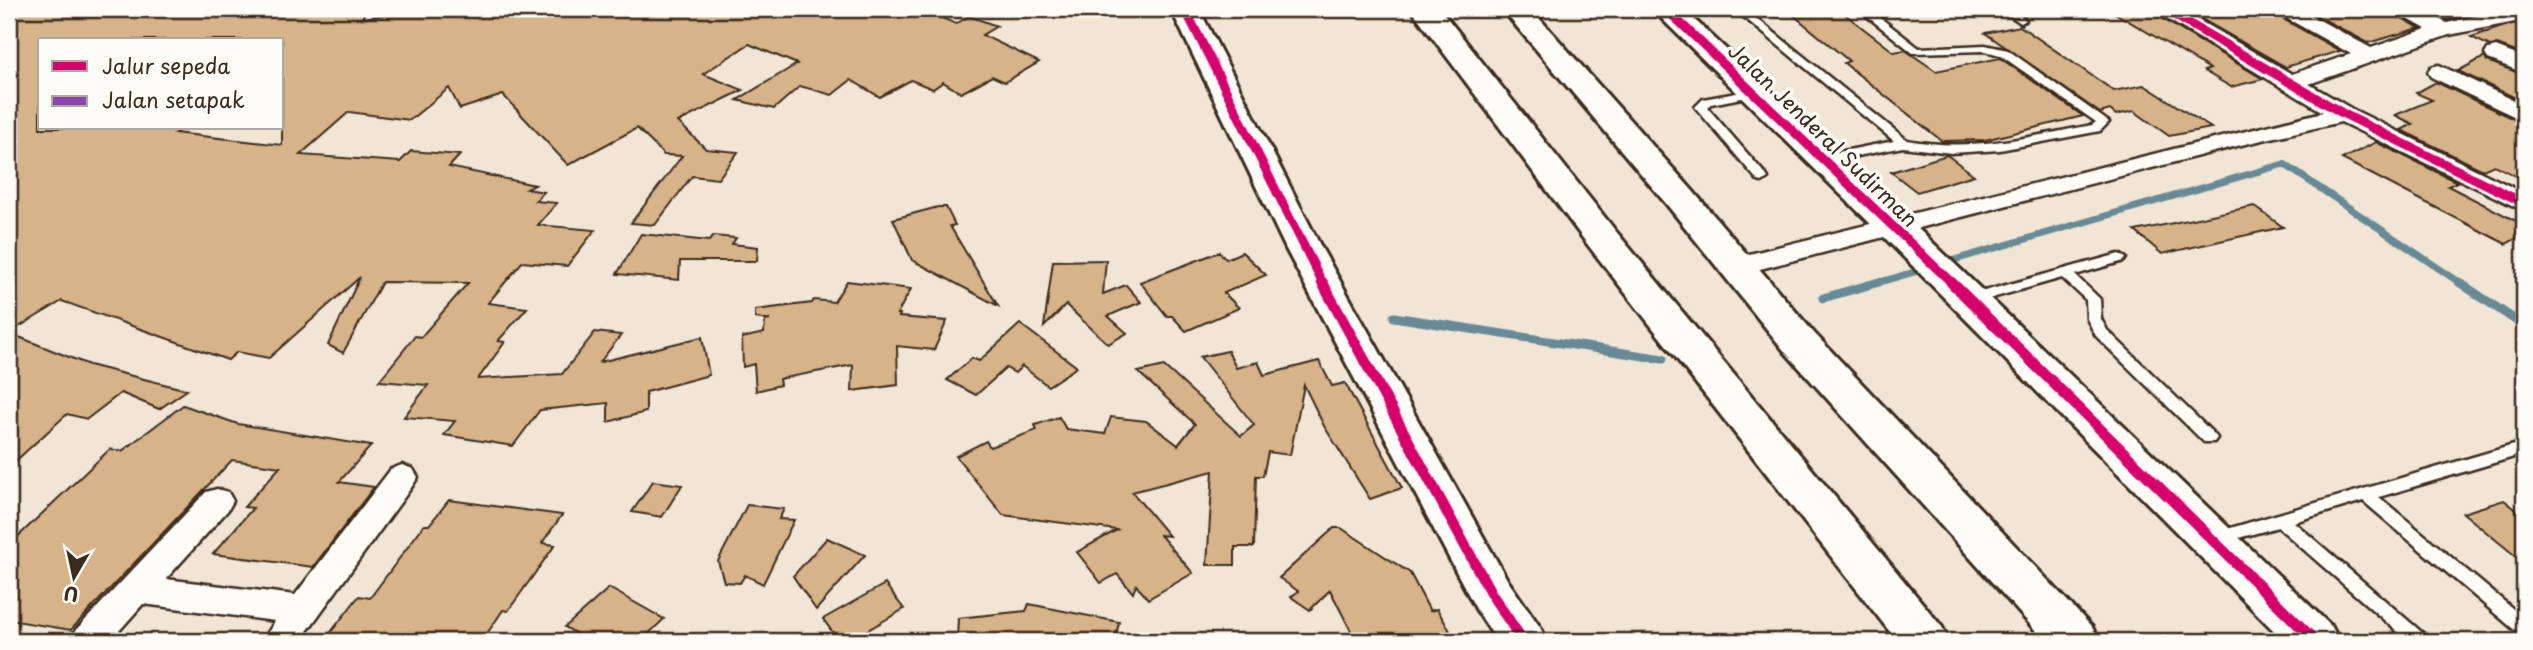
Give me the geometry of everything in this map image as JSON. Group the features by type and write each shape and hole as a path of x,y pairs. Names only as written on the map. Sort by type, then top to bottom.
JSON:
{"main road":[{"path":"1185,9 1304,249 1492,595 1523,641"},
{"path":"1425,9 1601,237 1925,641"},
{"path":"1516,9 1800,343 2075,641"},
{"name":"Jalan Jenderal Sudirman","path":"1666,9 1895,227 2315,641"}],"street":[{"path":"2164,9 2289,83 2333,117 2524,221"},
{"path":"2284,9 2368,55"},
{"path":"2403,9 2444,30"},
{"path":"2289,83 2444,30 2507,17 2524,9"},
{"path":"2496,54 2524,66"},
{"path":"2439,72 2524,114"},
{"path":"1737,267 2225,141 2333,117 2524,203"},
{"path":"280,641 402,477"},
{"path":"88,641 216,501"},
{"path":"135,589 303,610"}],"lane":[{"path":"1739,9 1903,143 1931,151 1980,149 2096,128 2103,121 2004,52 1975,48 1917,51 1864,9"},
{"path":"2004,9 2021,20"},
{"path":"1753,93 1707,101 1701,107 1762,178"},
{"path":"1822,159 1903,143"},
{"path":"1946,279 2066,274 2119,258"},
{"path":"2066,274 2093,299 2094,319 2101,333 2209,439"},
{"path":"2211,540 2524,448"},
{"path":"2366,495 2524,628"},
{"path":"2281,520 2420,641"}],"building":[{"path":"9,9 367,9 362,18 431,9 920,9 956,24 969,16 997,26 982,35 1039,62 1005,82 992,76 961,93 943,82 933,89 911,80 880,97 851,80 832,95 800,86 774,109 737,100 797,64 749,44 703,74 743,90 678,122 706,149 738,152 718,179 692,176 655,225 631,223 682,156 664,155 637,128 568,165 503,95 460,109 449,88 410,120 349,112 300,155 400,162 411,151 460,155 449,167 535,185 527,189 544,192 535,201 557,203 538,225 595,230 567,266 522,262 488,303 527,308 498,341 505,342 478,379 562,374 595,332 621,335 600,362 702,337 709,375 646,392 646,412 608,422 608,403 540,410 513,446 444,435 455,421 404,417 428,385 379,381 415,336 421,337 468,283 382,282 343,353 328,345 360,277 269,358 237,352 228,360 62,301 9,333"},
{"path":"1786,9 1838,9 1894,52 1905,50 1936,71 2000,58 2083,116 1985,140 1942,141 1844,63 1849,61"},
{"path":"2108,9 2151,9 2156,15 2263,79 2231,87 2204,71 2210,69"},
{"path":"2184,9 2271,9 2276,15 2340,51 2286,67"},
{"path":"2304,9 2391,9 2396,15 2420,28 2368,43"},
{"path":"2425,9 2470,9 2471,15 2447,20"},
{"path":"2524,20 2524,55 2497,45 2490,46 2471,37"},
{"path":"2020,26 2114,91 2144,85 2211,128 2169,136 2134,111 2116,115 2110,110 2100,113 1985,33"},
{"path":"2484,57 2487,61 2524,75 2524,102 2458,71"},
{"path":"2436,82 2524,124 2524,180 2494,165 2483,170 2401,130 2413,124 2395,115 2432,100 2416,93"},
{"path":"2376,142 2457,182 2448,186 2524,225 2524,234 2506,244 2342,159"},
{"path":"1947,155 1974,175 1917,192 1891,172"},
{"path":"2254,206 2283,227 2162,254 2135,231"},
{"path":"946,207 955,225 950,226 998,306 912,260 893,219"},
{"path":"641,234 709,241 713,236 736,238 732,244 758,247 757,261 680,261 679,280 617,274"},
{"path":"1219,252 1226,259 1242,252 1266,275 1224,293 1239,308 1186,331 1172,316 1167,316 1140,282"},
{"path":"1106,260 1103,294 1126,285 1141,302 1108,316 1127,333 1108,344 1066,305 1044,327 1053,261"},
{"path":"847,281 911,289 897,314 900,314 899,317 947,321 934,350 897,346 898,385 852,391 853,365 779,379 780,385 756,391 754,364 743,367 742,338 764,333 765,321 770,320 755,318 755,310 812,303 814,300 834,302"},
{"path":"1020,324 1077,367 1048,386 1022,366 1015,373 1006,368 976,395 947,380 972,358 979,361"},
{"path":"9,333 89,365 187,390 159,409 121,393 87,419 67,414 9,467"},
{"path":"1228,351 1236,368 1258,362 1264,375 1319,361 1332,386 1345,383 1402,488 1370,499 1324,426 1304,385 1290,455 1268,452 1263,476 1256,476 1254,547 1235,547 1235,565 1207,565 1213,471 1132,492 1169,536 1160,535 1193,573 1148,599 1136,585 1133,593 1117,574 1101,583 1077,552 1117,530 1003,515 956,456 986,441 990,447 1037,430 1035,425 1059,417 1066,429 1105,434 1111,417 1146,421 1178,445 1195,424 1138,372 1164,366 1241,436 1254,425 1200,357"},
{"path":"183,405 238,424 371,446 339,482 374,487 313,567 213,554 253,508 244,507 280,467 232,460 71,630 9,620 9,545 110,449 122,451"},
{"path":"653,481 682,485 662,517 632,512"},
{"path":"449,500 562,515 542,543 555,545 508,611 503,610 482,641 324,641 359,596 370,598 424,525 429,525"},
{"path":"2504,500 2524,516 2524,563 2463,513"},
{"path":"747,505 784,509 779,519 794,520 763,584 745,575 740,583 724,582 718,561"},
{"path":"1334,528 1341,528 1410,573 1430,611 1437,609 1450,631 1419,641 1356,641 1330,590 1310,610 1291,597 1298,591 1279,578"},
{"path":"827,538 865,555 816,610 793,576"},
{"path":"885,584 904,609 849,641 839,641 823,619"},
{"path":"609,588 664,619 641,641 589,641 565,627"},
{"path":"1029,604 1119,622 1115,641 957,641 958,618 1026,611"}],"waterway":[{"path":"1944,263 2284,164 2462,284"},
{"path":"1873,284 1925,269"},
{"path":"1823,298 1879,282"},
{"path":"2459,282 2524,326"},
{"path":"1394,317 1663,359"}],"marked path":[{"path":"2507,17 2524,9"}],"cycle path":[{"path":"1185,9 1304,249 1492,595 1523,641"},
{"path":"1666,9 1895,227 2315,641"},
{"path":"2164,9 2344,114 2524,203"}]}
